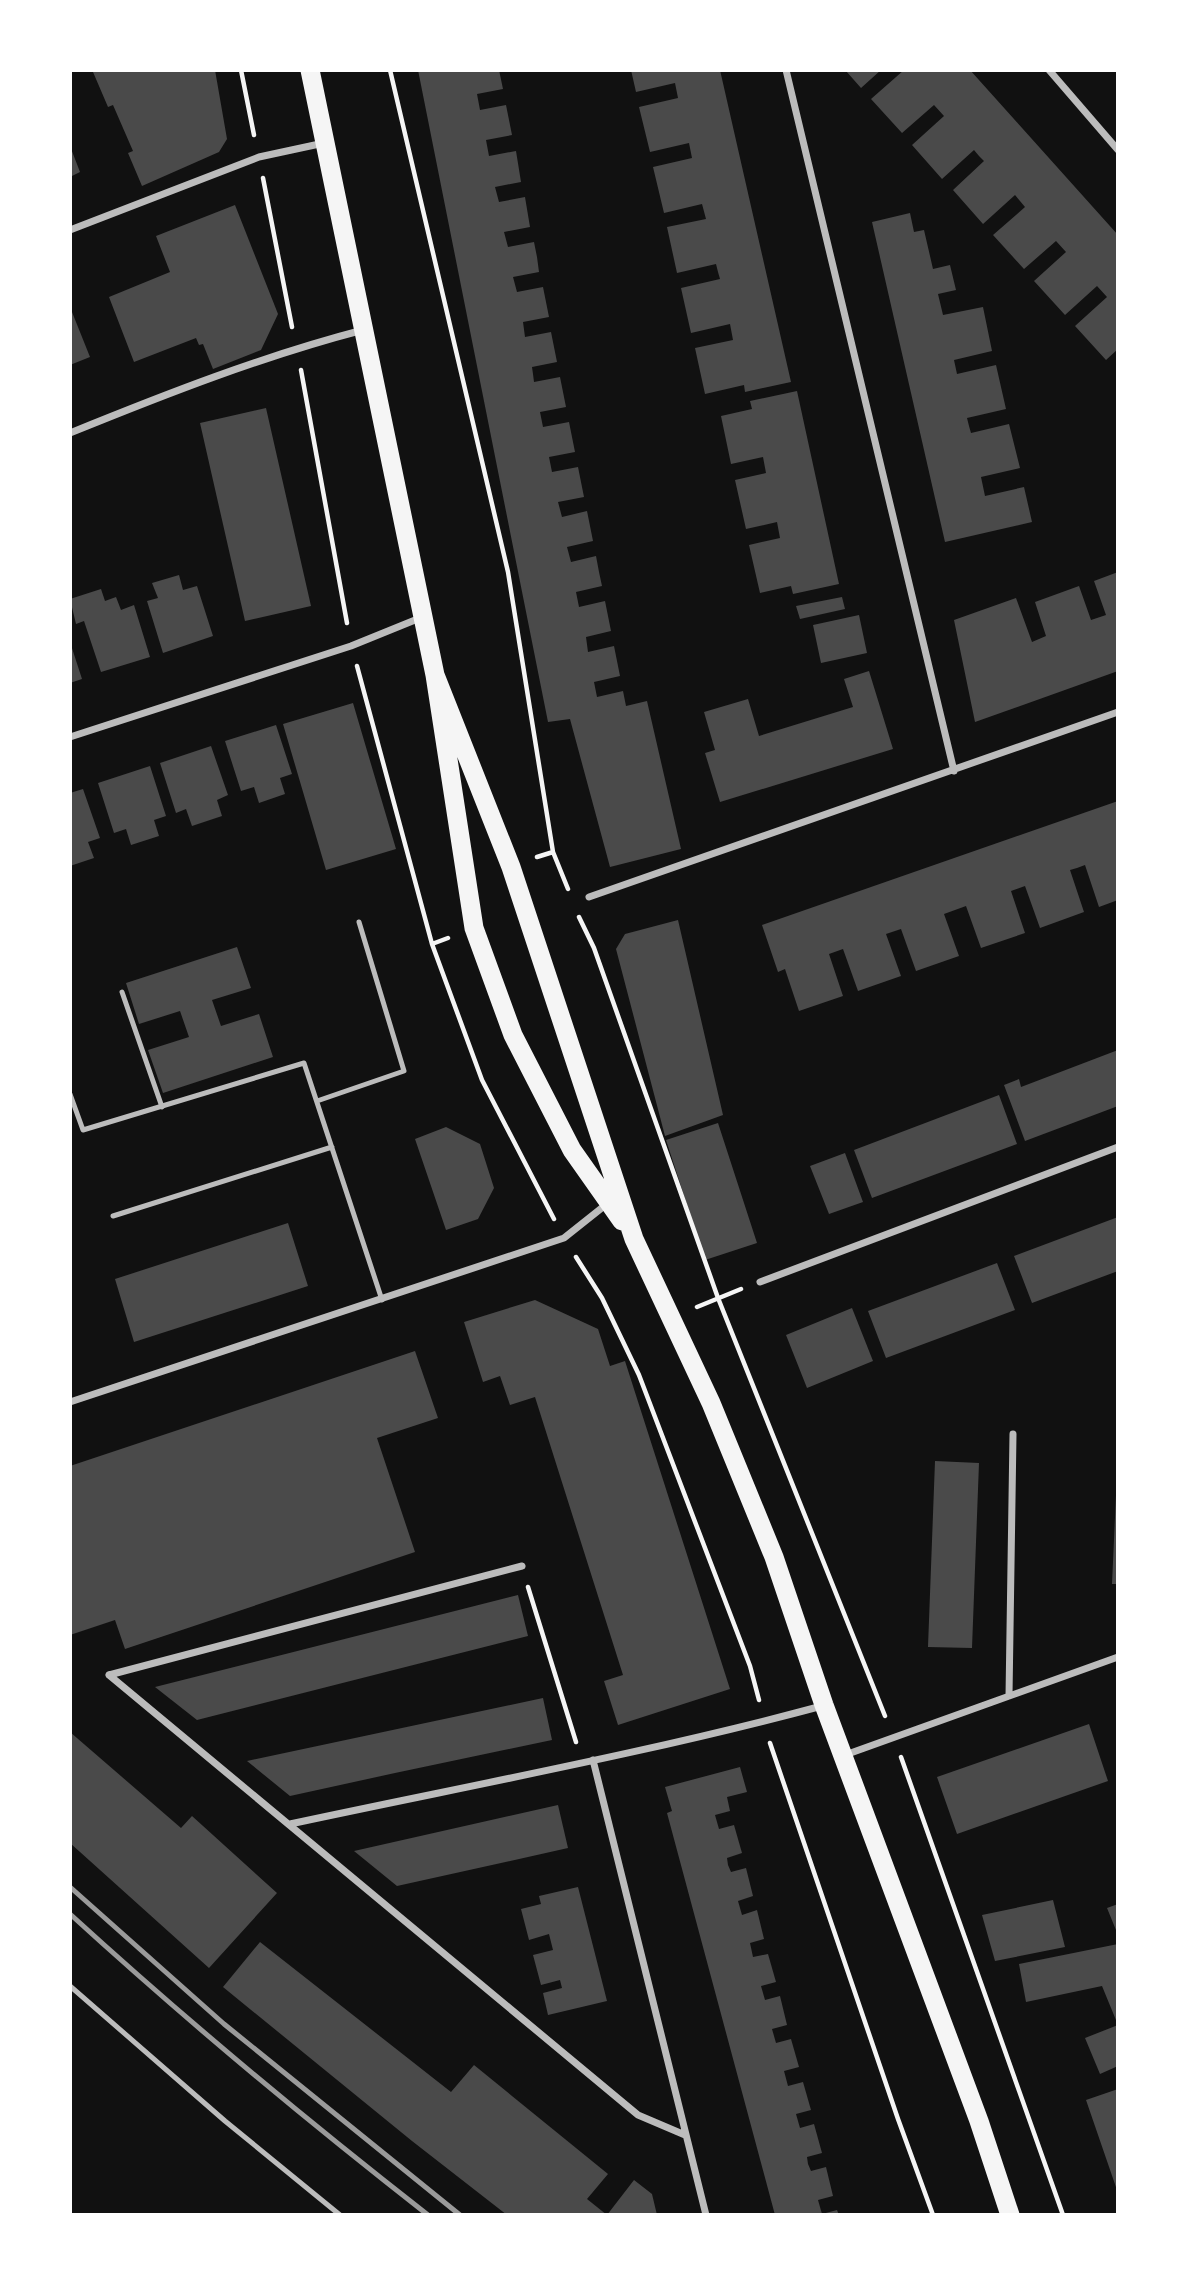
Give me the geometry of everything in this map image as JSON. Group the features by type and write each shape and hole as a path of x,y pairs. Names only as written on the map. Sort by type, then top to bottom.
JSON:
{"highway":[{"path":"310,70 435,675 474,928 513,1035 572,1150 634,1239"},
{"path":"435,675 527,913 634,1239 711,1403 774,1557 842,1756 979,2121 1010,2215"}],"street":[{"path":"786,70 954,771"},
{"path":"1049,70 1118,150"},
{"path":"70,230 259,157 326,142"},
{"path":"70,433 171,392 296,347 363,330"},
{"path":"70,737 351,646 422,617"},
{"path":"589,897 1118,712"},
{"path":"760,1282 1118,1147"},
{"path":"70,1402 565,1238 608,1202"},
{"path":"1009,1696 1013,1434"},
{"path":"522,1566 109,1675 638,2115 685,2135"},
{"path":"842,1756 1118,1657"},
{"path":"290,1824 593,1760 824,1705"},
{"path":"593,1760 706,2215"}],"lane":[{"path":"317,1101 404,1071 359,922"},
{"path":"122,992 162,1107"},
{"path":"70,1094 83,1130 304,1063 382,1300"},
{"path":"113,1216 332,1147"},
{"path":"70,1986 225,2121 340,2215"}],"path":[{"path":"390,70 508,572 554,852 594,948 718,1298 894,1737 1063,2215"},
{"path":"537,857 554,852"},
{"path":"573,903 589,897"},
{"path":"670,1318 760,1282"},
{"path":"522,1566 582,1762"}],"building":[{"path":"215,70 227,139 219,152 142,186 128,153 133,151 113,105 108,107 93,72"},
{"path":"418,70 499,70 503,89 477,94 480,110 506,105 512,135 486,140 489,156 516,151 521,182 495,187 499,202 525,197 530,227 504,232 508,247 534,242 539,272 513,277 517,292 543,287 549,317 523,322 525,337 551,332 557,362 532,367 534,382 560,377 566,407 540,412 543,427 569,422 575,452 549,457 552,472 578,467 584,497 558,502 562,517 587,511 593,541 567,547 571,562 596,556 602,586 576,592 579,607 605,601 611,631 586,637 588,652 614,646 620,676 594,682 597,697 623,691 626,706 647,701 681,849 610,867 570,719 548,722"},
{"path":"631,70 720,70 791,382 745,392 744,385 705,394 695,348 733,340 730,324 691,333 681,288 720,279 716,264 677,273 667,227 706,219 702,204 664,213 653,167 692,158 689,143 650,152 639,107 678,98 675,83 636,92"},
{"path":"847,70 881,70 861,88"},
{"path":"904,70 970,70 1118,235 1118,349 1106,360 1075,326 1107,297 1097,286 1065,315 1034,281 1066,252 1056,241 1024,269 993,235 1025,207 1015,195 983,224 953,190 984,161 974,150 942,179 912,145 944,116 934,105 902,133 871,99"},
{"path":"70,146 80,172 70,177"},
{"path":"235,205 278,314 261,350 213,369 203,344 199,345 196,338 134,362 109,297 170,272 156,236"},
{"path":"910,213 914,232 924,230 933,269 950,265 956,290 938,294 943,315 983,307 992,351 954,360 957,374 996,365 1006,409 967,418 971,433 1009,424 1020,468 981,477 985,496 1024,487 1032,522 945,542 872,222"},
{"path":"70,307 90,357 70,365"},
{"path":"797,391 839,584 793,594 791,586 760,593 749,545 780,538 777,522 746,529 735,480 766,473 763,457 731,464 721,416 752,409 750,401"},
{"path":"266,408 311,606 245,621 200,423"},
{"path":"1118,572 1118,671 975,722 954,620 1016,598 1032,642 1046,636 1035,602 1079,586 1091,620 1106,615 1094,581"},
{"path":"179,575 183,590 197,586 213,636 163,653 147,601 158,598 152,583"},
{"path":"101,589 105,601 116,597 121,610 134,605 150,657 101,672 84,621 76,624 70,599"},
{"path":"842,597 845,609 800,619 796,606"},
{"path":"859,615 867,653 821,663 813,625"},
{"path":"70,642 82,679 70,683"},
{"path":"869,671 893,749 720,802 705,753 715,750 704,712 748,699 759,736 853,707 844,679"},
{"path":"353,703 396,849 326,870 283,724"},
{"path":"276,725 292,774 280,778 285,794 259,803 254,787 241,791 225,741"},
{"path":"211,746 228,795 217,800 222,816 192,826 186,809 176,813 160,763"},
{"path":"150,766 166,816 154,820 159,836 131,845 126,829 114,833 98,783"},
{"path":"83,789 100,838 88,842 94,858 70,866 70,793"},
{"path":"1118,801 1118,900 1099,907 1085,865 1070,870 1084,912 1040,928 1025,886 1011,891 1025,933 981,948 966,906 944,914 959,956 916,971 901,929 886,934 901,976 858,991 843,949 829,954 843,996 799,1011 785,969 778,972 762,925"},
{"path":"678,920 723,1115 665,1136 616,949 625,934"},
{"path":"237,947 251,988 212,1000 221,1026 259,1014 273,1057 163,1093 148,1050 189,1037 180,1011 139,1024 126,983"},
{"path":"1118,1050 1118,1106 1025,1141 1004,1085 1019,1079 1021,1087"},
{"path":"999,1095 1017,1144 872,1198 854,1150"},
{"path":"718,1123 757,1243 705,1260 666,1140"},
{"path":"446,1127 480,1144 494,1188 478,1219 446,1230 415,1139"},
{"path":"845,1153 863,1202 829,1214 810,1166"},
{"path":"1118,1217 1118,1271 1032,1303 1014,1256"},
{"path":"288,1223 308,1286 134,1342 115,1279"},
{"path":"997,1263 1015,1310 886,1358 868,1311"},
{"path":"535,1300 598,1329 610,1366 625,1361 730,1689 618,1725 604,1681 623,1675 535,1397 510,1405 500,1376 483,1382 464,1322"},
{"path":"852,1308 873,1361 807,1388 786,1335"},
{"path":"415,1351 438,1418 377,1438 415,1552 125,1649 115,1620 70,1635 70,1466"},
{"path":"935,1461 979,1463 972,1648 928,1647"},
{"path":"1116,1495 1118,1584 1112,1584"},
{"path":"518,1595 528,1636 197,1720 155,1687"},
{"path":"543,1698 552,1740 290,1796 247,1761"},
{"path":"1089,1724 1108,1781 957,1834 937,1777"},
{"path":"70,1732 181,1828 192,1816 277,1893 209,1968 70,1843"},
{"path":"740,1767 747,1792 727,1797 730,1811 715,1815 719,1829 734,1825 742,1853 727,1858 728,1865 731,1872 746,1868 753,1896 738,1901 742,1915 757,1910 764,1939 750,1943 753,1957 768,1954 776,1982 761,1986 765,2000 780,1996 787,2025 772,2029 776,2043 791,2039 799,2067 784,2071 788,2086 803,2082 811,2110 796,2114 800,2128 814,2124 822,2153 807,2157 811,2171 826,2167 833,2196 818,2200 822,2214 837,2210 839,2215 775,2215 667,1813 672,1811 665,1787"},
{"path":"558,1805 568,1848 397,1886 354,1851"},
{"path":"578,1887 607,2001 548,2015 543,1993 562,1988 560,1980 541,1985 533,1955 553,1950 549,1934 529,1940 521,1909 541,1904 539,1896"},
{"path":"1053,1900 1065,1947 995,1961 982,1915"},
{"path":"1118,1904 1118,1935 1107,1908"},
{"path":"260,1942 451,2092 474,2065 608,2174 587,2199 607,2215 507,2215 412,2141 223,1987"},
{"path":"1118,1944 1118,2025 1102,1986 1026,2002 1019,1964"},
{"path":"1118,2025 1118,2066 1100,2074 1085,2038"},
{"path":"1118,2089 1118,2193 1086,2100"},
{"path":"634,2180 652,2194 657,2215 607,2215"}],"railway":[{"path":"70,1887 224,2024 460,2215"},
{"path":"70,1914 246,2068 428,2215"}]}
